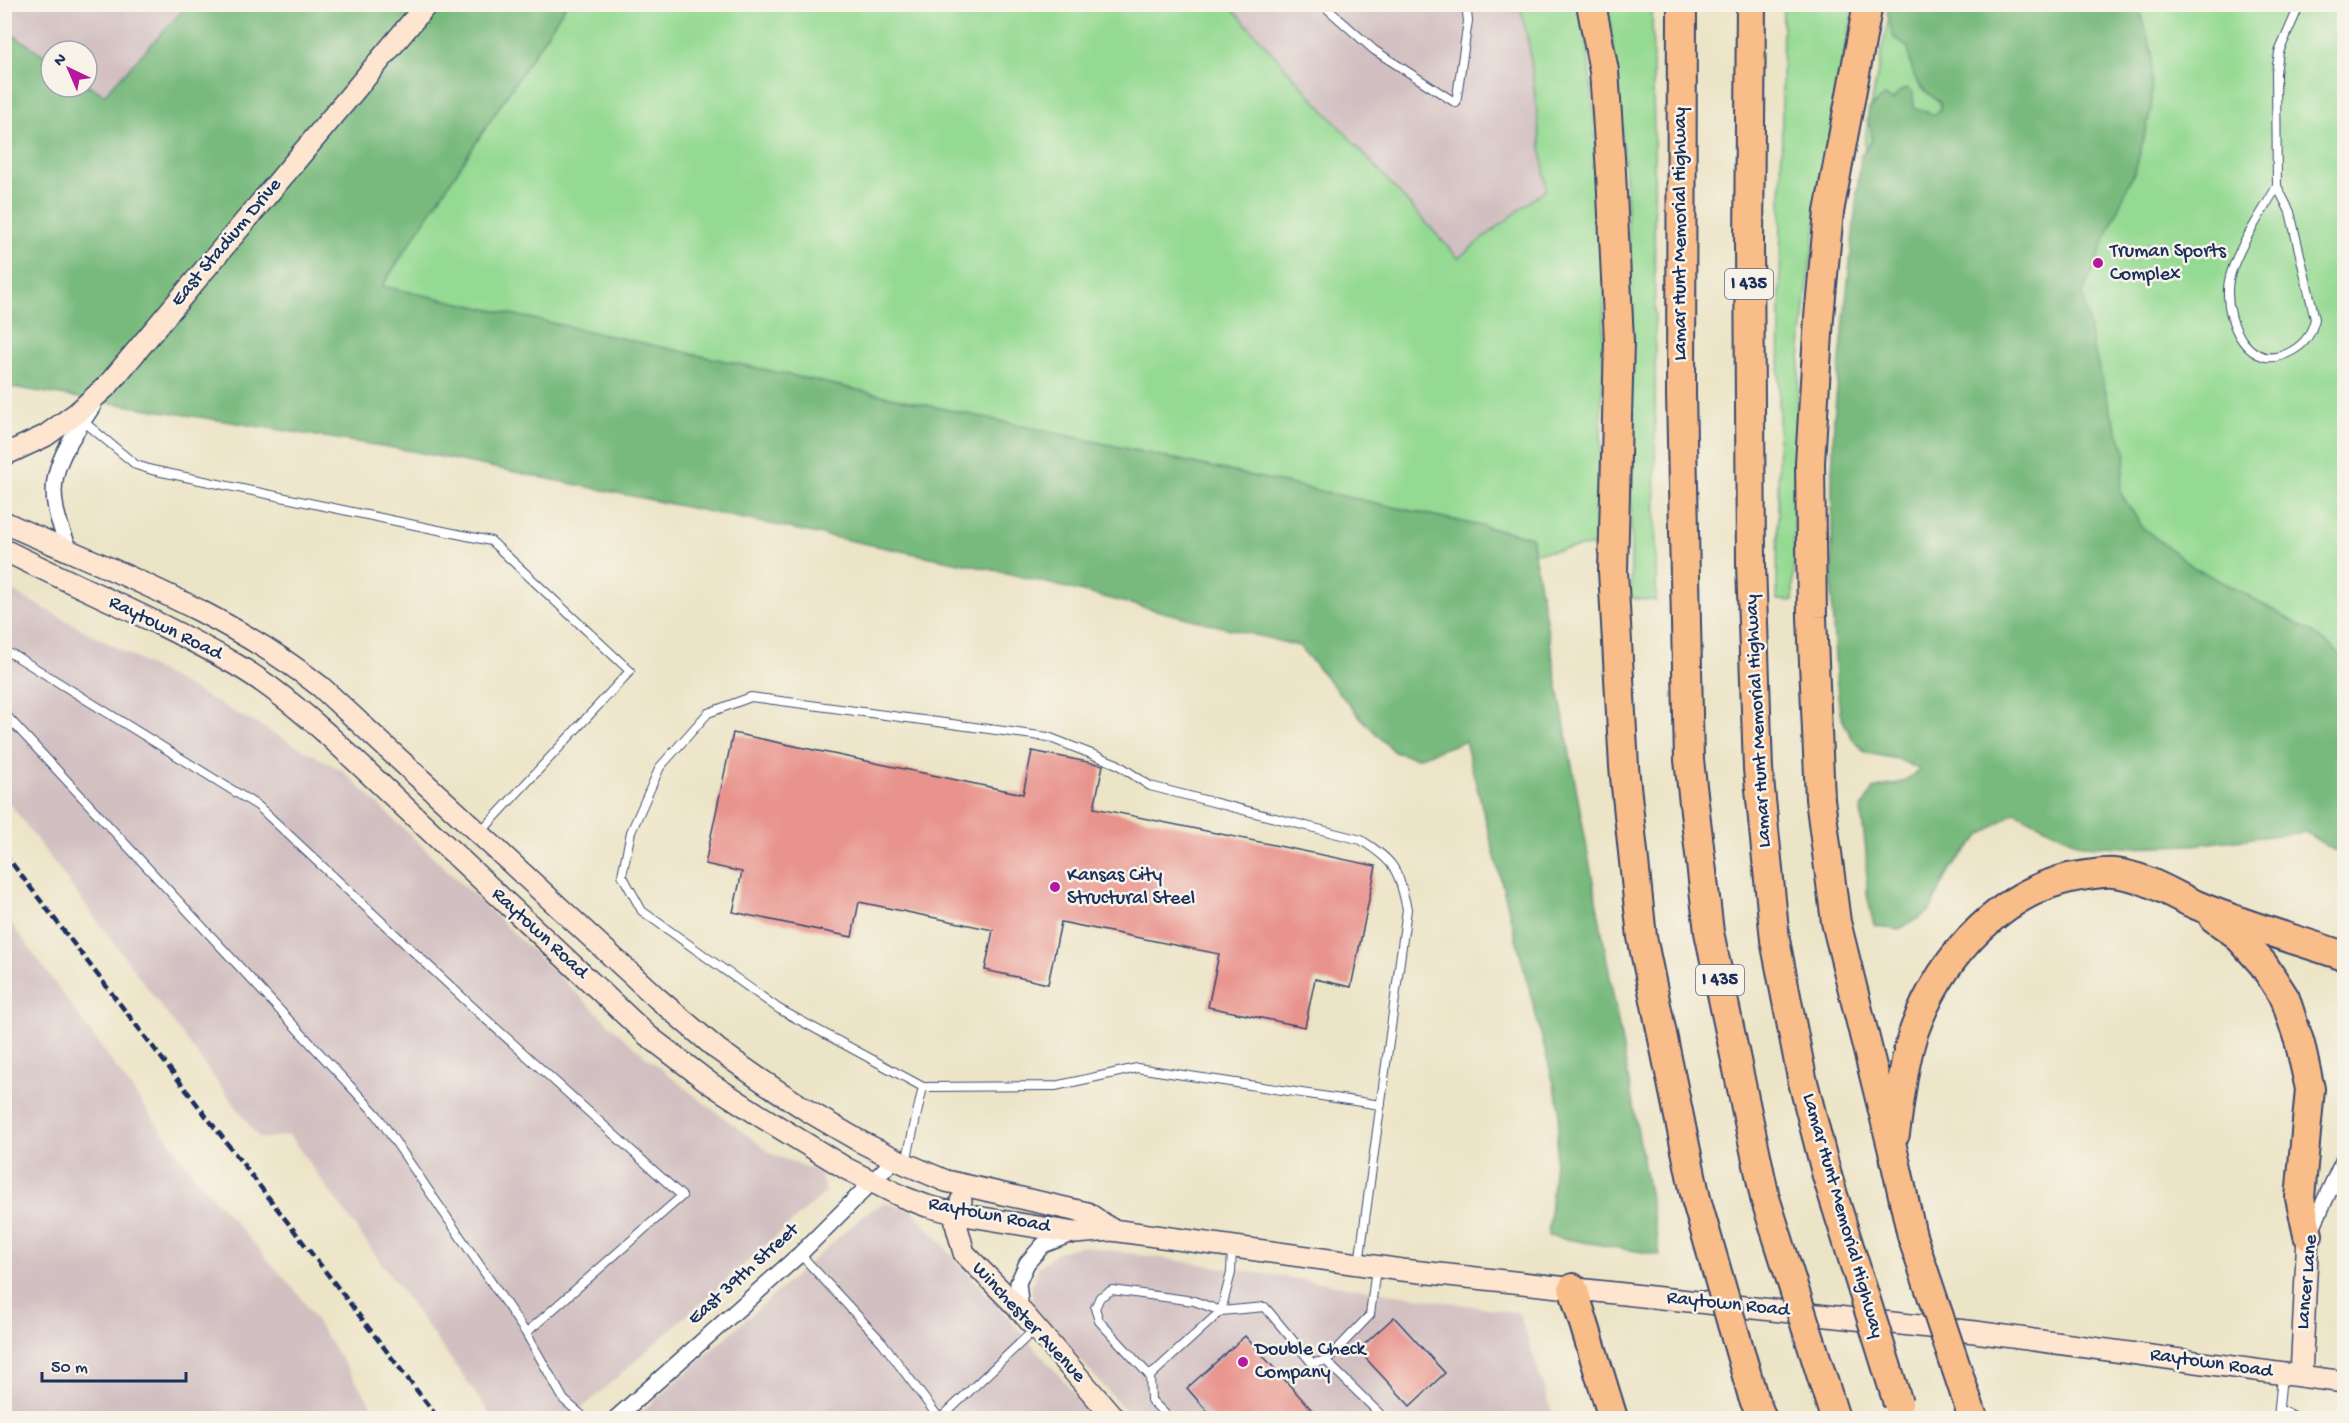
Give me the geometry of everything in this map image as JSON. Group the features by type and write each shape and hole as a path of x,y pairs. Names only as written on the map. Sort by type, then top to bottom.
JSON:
{"highway":[{"path":"1591,4 1604,71 1611,172 1618,341 1613,571 1624,767 1642,937 1696,1199 1758,1408"},
{"name":"Lamar Hunt Memorial Highway","path":"1682,4 1681,393 1689,760 1709,932 1765,1198 1835,1419"},
{"name":"Lamar Hunt Memorial Highway","path":"1751,4 1749,243 1751,564 1758,769 1775,940 1802,1078 1827,1176 1901,1411"},
{"path":"1868,4 1829,212 1820,305 1810,463 1812,617 1820,799 1836,922 1912,1236 1973,1419"},
{"path":"1893,1151 1901,1085 1914,1032 1943,975 1966,942 1993,915 2031,892 2068,878 2113,872 2144,879 2196,904 2344,956"},
{"path":"2196,904 2236,934 2264,964 2285,998 2300,1044 2310,1089 2300,1198 2308,1235"},
{"path":"1573,1288 1613,1419"}],"main road":[{"name":"East Stadium Drive","path":"4,454 45,436 77,413 108,385 427,4"},
{"name":"Raytown Road","path":"4,522 235,629 296,668 318,685 657,998 717,1049 808,1111 861,1142 946,1181 1087,1213 1112,1230"},
{"name":"Raytown Road","path":"4,550 226,658 298,708 647,1035 711,1084 819,1152 872,1182 927,1206 958,1214 1076,1233 1112,1230 1368,1265 1975,1332 2344,1382"},
{"path":"298,708 318,685"},
{"path":"549,943 572,921"},
{"name":"Winchester Avenue","path":"965,1185 956,1224 964,1254 1021,1311 1114,1419"},
{"name":"Lancer Lane","path":"2292,1375 2308,1235"}],"street":[{"path":"71,552 56,512 53,486 56,472 63,453 108,385"},
{"name":"Lancer Lane","path":"2308,1235 2344,1159"},
{"name":"East 39th Street","path":"616,1419 800,1254 872,1182 901,1161"},
{"path":"1021,1311 1018,1282 1027,1263 1043,1245 1076,1233"}],"lane":[{"path":"1322,4 1374,50 1456,103 1468,21 1466,4"},
{"path":"2277,186 2234,264 2228,288 2230,319 2242,341 2253,352 2266,357 2284,356 2302,346 2312,332 2315,319 2290,212 2277,186 2276,73 2279,52 2300,4"},
{"path":"83,421 136,465 152,470 491,541 630,671 479,834"},
{"path":"4,652 14,654 258,806 478,1011 682,1196 526,1333"},
{"path":"1169,1419 1151,1400 1150,1376 1099,1321 1095,1308 1100,1297 1112,1290 1194,1301 1221,1311 1265,1307 1312,1363 1326,1361 1370,1315 1368,1265 1381,1105 1407,909 1399,873 1383,854 1361,840 1150,786 1117,764 1048,737 751,697 708,713 660,767 631,832 622,874 642,911 779,1009 923,1087 1055,1086 1137,1068 1381,1105"},
{"path":"4,713 377,1115 526,1333 564,1400 585,1419"},
{"path":"901,1161 923,1087"},
{"path":"1150,1376 1221,1311 1231,1273 1232,1247"},
{"path":"800,1254 882,1342 940,1419 1036,1328"},
{"path":"1326,1361 1384,1419"},
{"path":"2278,1419 2279,1409 2292,1375"},
{"path":"2279,1409 2298,1419"}],"shaded area":[{"path":"4,5 188,5 104,95 99,92 99,39 39,39 39,52 5,29"},
{"path":"1229,5 1520,5 1529,45 1546,190 1458,258"},
{"path":"4,592 14,592 343,771 627,1041 774,1155 820,1172 826,1192 571,1418 493,1418 289,1135 260,1139 5,797"},
{"path":"4,913 196,1178 299,1295 380,1418 5,1418"},
{"path":"884,1203 912,1210 1097,1418 635,1418 866,1213"},
{"path":"1083,1246 1519,1313 1554,1418 1132,1418 1034,1308 1031,1288 1039,1266 1058,1252"}],"green space":[{"name":"Truman Sports Complex","path":"2136,4 2139,8 2152,53 2151,110 2136,168 2083,294 2093,347 2112,415 2126,453 2120,492 2143,528 2195,568 2313,633 2344,657 2344,857 2305,832 2192,845 2125,847 2081,845 2015,812 1980,836 1950,869 1929,912 1898,930 1874,925 1867,895 1866,851 1861,810 1873,789 1902,782 1920,770 1898,759 1866,753 1851,737 1840,713 1832,610 1834,418 1861,155 1872,140 1871,128 1867,121 1869,109 1884,96 1893,100 1899,92 1906,88 1913,93 1914,107 1935,115 1941,109 1940,102 1925,91 1916,80 1908,48 1894,38 1887,14 1889,5"},
{"path":"188,5 566,5 382,286 1531,537 1660,1255 1548,1236 1560,1108 1465,741 1417,758 1394,752 1360,717 1299,646 999,571 412,451 5,386 4,29 39,52 39,99 99,99 99,92 104,95"},
{"path":"566,5 1229,5 1458,258 1546,189 1529,45 1520,5 1581,5 1587,39 1602,207 1605,279 1598,545 1534,553 1531,537 382,286"},
{"path":"1607,5 1652,5 1656,601 1631,598 1628,226 1617,78"},
{"path":"1783,5 1854,5 1818,212 1802,337 1796,436 1793,601 1777,600"},
{"name":"Truman Sports Complex","path":"1891,5 2344,5 2344,774 1838,394 1866,132"}],"building":[{"name":"Kansas City Structural Steel","path":"733,733 1023,794 1032,751 1103,765 1094,808 1376,866 1351,987 1315,979 1305,1027 1208,1007 1219,954 1061,922 1048,984 985,970 993,930 859,902 852,937 733,912 742,872 705,864"},
{"path":"1394,1317 1445,1373 1410,1406 1358,1350"},
{"name":"Double Check Company","path":"1245,1336 1320,1419 1214,1419 1187,1388"}],"railway":[{"path":"4,853 438,1418"}],"place":[{"name":"Truman Sports Complex","path":"2098,263"},
{"name":"Kansas City Structural Steel","path":"1055,887"},
{"name":"Double Check Company","path":"1243,1362"}]}
